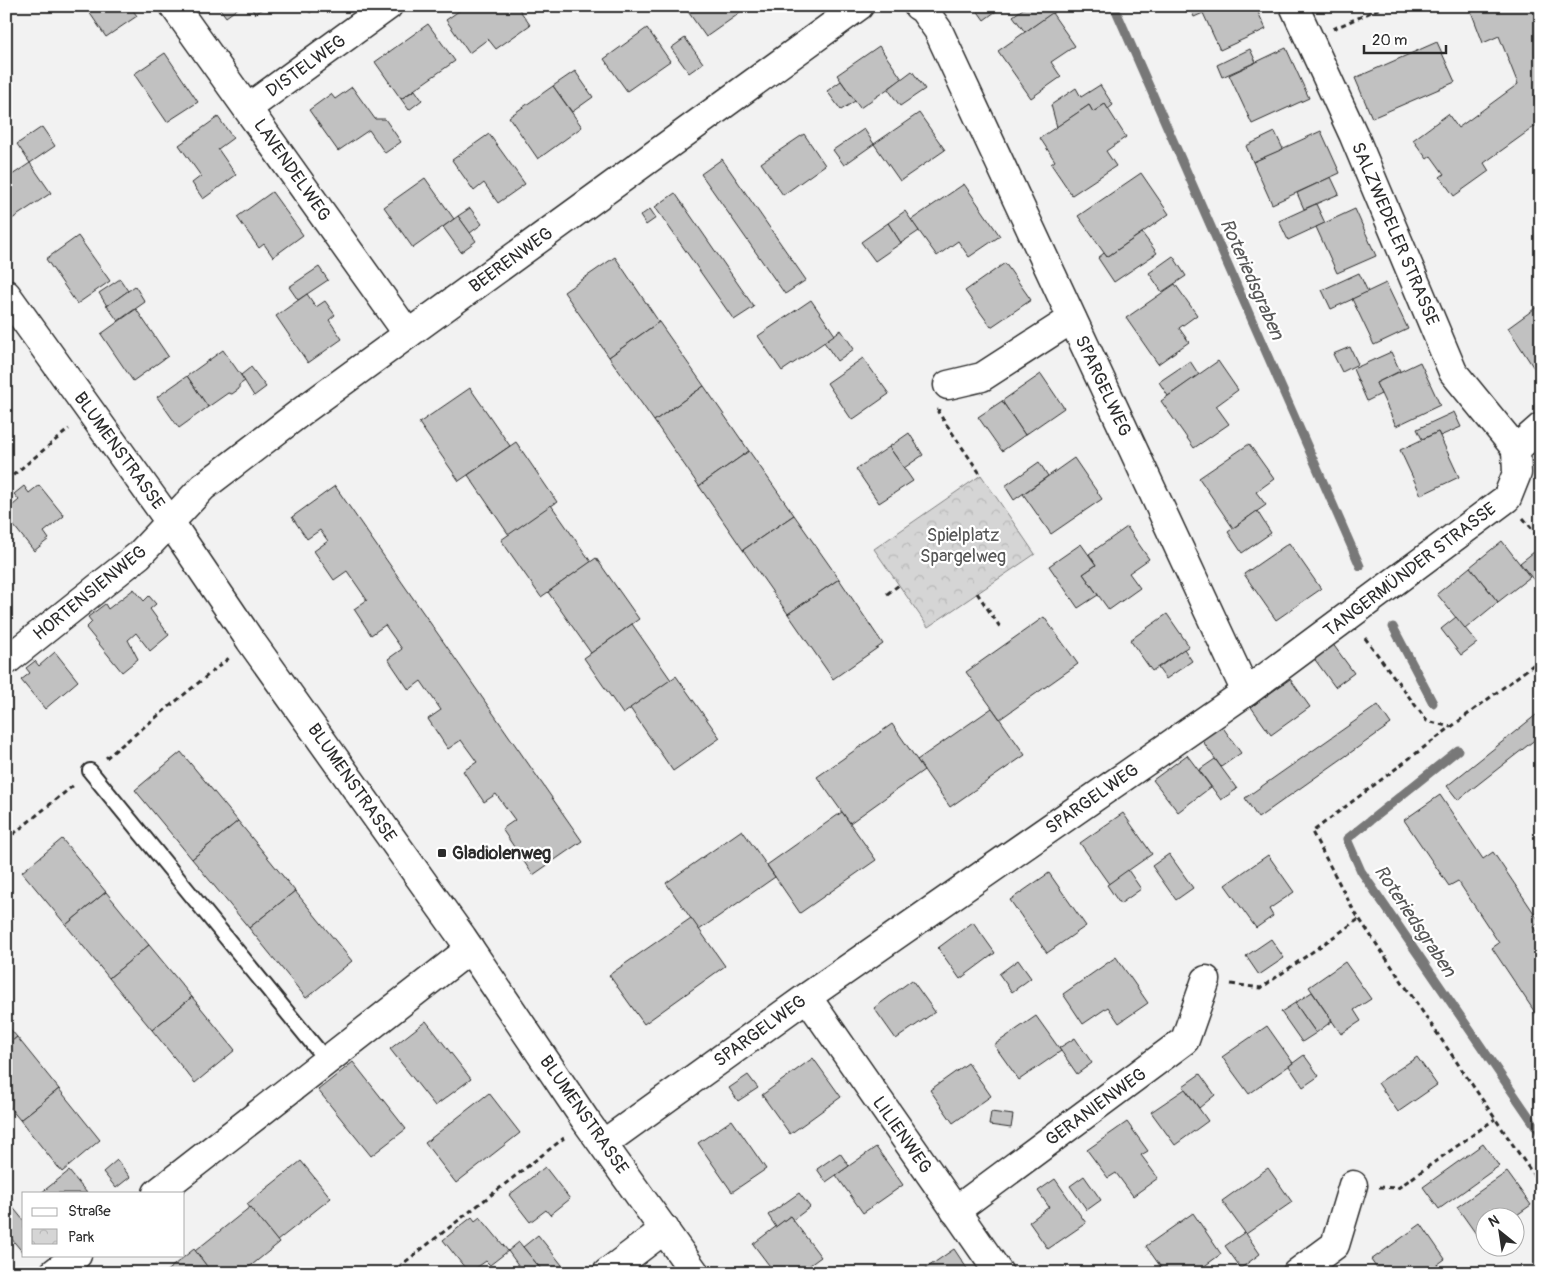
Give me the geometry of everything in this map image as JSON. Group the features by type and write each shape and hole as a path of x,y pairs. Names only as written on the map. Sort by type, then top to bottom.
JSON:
{"street":[{"name":"LAVENDELWEG","path":"174,6 408,334"},
{"name":"DISTELWEG","path":"248,108 388,6"},
{"name":"BEERENWEG","path":"170,522 203,487 301,412 859,6"},
{"name":"SPARGELWEG","path":"603,1144 807,997 1246,692 938,30 923,9 918,6"},
{"name":"SALZWEDELER STRASSE","path":"1294,6 1354,136 1454,372 1516,449"},
{"name":"BLUMENSTRASSE","path":"8,300 170,522 250,640 470,949 586,1121 695,1273"},
{"name":"SPARGELWEG","path":"948,385 982,377 1072,320"},
{"path":"1516,449 1541,426"},
{"name":"TANGERMÜNDER STRASSE","path":"1246,692 1507,498 1517,473 1516,449"},
{"name":"HORTENSIENWEG","path":"6,661 139,554 170,522"},
{"path":"157,1192 470,949"},
{"name":"GERANIENWEG","path":"955,1211 1185,1040 1206,980"},
{"name":"LILIENWEG","path":"807,997 999,1273"},
{"path":"1297,1273 1335,1245 1353,1185"},
{"path":"607,1273 665,1229"},
{"path":"54,1273 75,1256"}],"lane":[{"path":"90,771 326,1060"}],"path":[{"path":"1309,39 1385,6"},
{"path":"948,385 938,412 981,476"},
{"path":"6,481 91,412"},
{"path":"886,594 899,585"},
{"path":"977,593 1000,627"},
{"path":"1349,615 1427,721 1452,727"},
{"path":"6,840 250,640"},
{"path":"1541,659 1312,832 1360,919 1541,1186"},
{"path":"1261,988 1360,919"},
{"path":"1398,1188 1495,1119"},
{"path":"391,1273 586,1121"}],"green space":[{"name":"Spielplatz Spargelweg","path":"981,475 1035,554 928,627 874,549"}],"building":[{"path":"85,6 130,6 137,16 106,37"},
{"path":"218,6 241,6 226,17"},
{"path":"250,6 266,6 255,14"},
{"path":"305,6 319,6 310,13"},
{"path":"466,6 517,6 530,25 496,49 488,39 469,53 446,20"},
{"path":"684,6 735,6 740,13 706,37"},
{"path":"974,6 1003,6 984,20"},
{"path":"1027,6 1053,6 1056,11 1025,32 1013,16"},
{"path":"1189,6 1219,6 1194,17"},
{"path":"1219,6 1255,6 1266,29 1220,50 1203,13"},
{"path":"1469,6 1541,6 1541,19 1539,20 1541,25 1541,122 1484,163 1489,171 1454,196 1440,177 1444,174 1431,156 1427,159 1413,140 1448,114 1458,128 1518,84 1499,36 1483,43"},
{"path":"1052,13 1075,46 1051,62 1061,77 1031,98 998,51"},
{"path":"428,24 455,61 401,99 375,62"},
{"path":"647,28 670,61 627,91 604,59"},
{"path":"685,38 703,63 689,73 671,48"},
{"path":"1437,42 1455,82 1372,118 1355,78"},
{"path":"879,46 902,79 860,108 837,75"},
{"path":"1286,48 1309,98 1252,124 1229,75"},
{"path":"1250,49 1256,62 1222,77 1217,65"},
{"path":"165,53 198,102 167,122 134,74"},
{"path":"575,71 593,97 572,112 553,86"},
{"path":"912,71 925,89 900,106 888,89"},
{"path":"841,81 855,101 841,110 827,91"},
{"path":"1100,85 1113,105 1108,109 1105,104 1093,112 1089,105 1057,127 1051,105 1076,88 1081,97"},
{"path":"553,86 582,127 538,159 509,117"},
{"path":"352,87 375,119 385,119 401,142 385,153 369,130 338,151 309,110 331,94 335,99"},
{"path":"415,90 422,100 409,110 401,99"},
{"path":"1105,104 1126,137 1106,151 1116,166 1072,195 1051,164 1055,161 1040,138 1089,105 1093,112"},
{"path":"919,113 945,150 900,181 874,144"},
{"path":"218,117 233,138 218,149 236,175 203,199 192,183 201,176 179,145"},
{"path":"42,127 55,146 30,163 17,144"},
{"path":"864,129 874,144 844,165 833,150"},
{"path":"1321,131 1340,173 1272,204 1253,162"},
{"path":"1275,132 1283,149 1253,162 1246,146"},
{"path":"489,134 525,184 498,203 484,183 474,191 452,160"},
{"path":"804,134 825,165 783,195 761,163"},
{"path":"722,159 806,280 785,294 701,174"},
{"path":"30,163 51,193 12,219 6,211 6,179"},
{"path":"1141,173 1169,214 1107,257 1078,216"},
{"path":"1331,177 1339,194 1304,209 1297,193"},
{"path":"425,178 454,219 413,248 384,207"},
{"path":"964,184 1000,236 969,257 958,241 937,256 911,220"},
{"path":"272,192 303,235 273,257 264,244 259,248 237,217"},
{"path":"675,193 754,307 734,320 655,207"},
{"path":"1316,204 1325,223 1288,240 1279,221"},
{"path":"470,208 482,224 470,233 458,216"},
{"path":"650,209 656,218 646,225 640,216"},
{"path":"1355,209 1376,256 1337,273 1316,227"},
{"path":"905,211 919,231 901,243 888,223"},
{"path":"458,216 476,241 461,252 443,227"},
{"path":"888,223 901,243 875,261 861,242"},
{"path":"1142,233 1157,253 1114,282 1098,258 1104,253 1107,257"},
{"path":"78,236 110,281 77,304 46,259"},
{"path":"1173,256 1186,276 1162,292 1149,273"},
{"path":"615,257 659,322 609,357 564,292"},
{"path":"1005,263 1031,300 991,327 965,291"},
{"path":"319,267 328,280 298,300 289,287"},
{"path":"1359,273 1368,292 1331,309 1322,290"},
{"path":"120,279 128,291 107,306 99,293"},
{"path":"1386,283 1408,329 1374,345 1352,299"},
{"path":"1175,284 1197,315 1179,328 1189,342 1158,364 1126,318"},
{"path":"135,286 145,302 118,321 107,306"},
{"path":"307,294 316,307 325,301 335,315 329,320 342,339 308,363 276,316"},
{"path":"811,300 835,335 782,371 758,336"},
{"path":"1541,304 1541,379 1508,328"},
{"path":"136,309 168,356 133,381 101,334"},
{"path":"659,322 704,386 654,421 609,357"},
{"path":"841,330 854,349 837,361 824,342"},
{"path":"1350,347 1358,364 1342,372 1333,354"},
{"path":"223,350 245,381 232,394 228,393 208,407 187,376"},
{"path":"1391,352 1400,371 1376,383 1381,394 1367,401 1353,369"},
{"path":"863,358 889,394 852,420 827,383"},
{"path":"1190,361 1199,375 1168,396 1159,382"},
{"path":"1218,361 1238,390 1216,406 1229,424 1194,448 1161,401"},
{"path":"1420,362 1440,405 1396,426 1376,383"},
{"path":"251,367 266,387 254,396 241,375"},
{"path":"1041,374 1064,408 1025,435 1002,401"},
{"path":"187,376 208,407 179,428 157,397"},
{"path":"704,386 749,451 699,486 654,421"},
{"path":"470,388 510,446 459,481 419,423"},
{"path":"1002,401 1025,435 1002,451 978,417"},
{"path":"1454,412 1461,427 1440,436 1438,432 1422,439 1417,429"},
{"path":"1438,432 1459,477 1421,495 1400,450"},
{"path":"909,433 923,455 904,468 889,447"},
{"path":"516,442 557,502 509,535 468,475"},
{"path":"1249,444 1274,479 1256,492 1266,505 1233,528 1199,478"},
{"path":"889,447 913,481 879,503 856,469"},
{"path":"749,451 794,515 743,550 699,486"},
{"path":"1074,458 1102,499 1051,534 1023,494"},
{"path":"1039,462 1048,476 1014,500 1005,486"},
{"path":"39,485 64,516 44,532 49,539 34,551 6,516 6,511 19,500 14,494 24,486 29,493"},
{"path":"335,486 582,841 533,875 502,829 515,820 496,794 484,802 463,771 477,762 461,740 448,749 428,719 441,710 421,681 409,690 388,659 402,649 385,625 371,635 354,609 367,600 347,571 334,580 314,551 328,541 320,530 307,539 292,517"},
{"path":"551,505 591,562 541,597 501,540"},
{"path":"1257,511 1271,533 1242,553 1228,532"},
{"path":"794,515 839,579 788,614 743,550"},
{"path":"1127,527 1149,559 1129,573 1140,588 1109,610 1083,574 1096,565 1089,554"},
{"path":"1502,541 1530,577 1498,602 1470,567"},
{"path":"1289,543 1321,589 1276,620 1244,574"},
{"path":"1081,544 1096,565 1083,574 1098,595 1078,608 1049,566"},
{"path":"1534,552 1541,561 1541,589 1520,563"},
{"path":"596,558 639,619 591,653 548,592"},
{"path":"1470,567 1498,602 1465,629 1437,594"},
{"path":"839,579 883,644 833,679 788,614"},
{"path":"134,589 144,601 149,596 156,604 150,609 169,635 150,651 136,633 128,640 138,659 122,672 86,628 92,622 88,617 105,604 108,609"},
{"path":"1167,614 1189,646 1152,671 1130,640"},
{"path":"1044,617 1078,664 1000,719 966,672"},
{"path":"1456,617 1477,643 1461,655 1441,629"},
{"path":"632,624 671,680 623,714 584,658"},
{"path":"1332,643 1354,673 1335,687 1313,657"},
{"path":"1184,649 1192,661 1166,679 1158,668"},
{"path":"55,652 78,681 45,709 21,680 30,673 26,668 35,661 39,666"},
{"path":"676,676 720,738 673,771 630,708"},
{"path":"1290,679 1310,707 1271,735 1251,707"},
{"path":"1378,705 1391,724 1258,818 1245,798"},
{"path":"992,708 1025,755 950,807 917,760"},
{"path":"1541,711 1541,735 1458,800 1447,786"},
{"path":"1219,722 1241,753 1221,767 1199,736"},
{"path":"892,724 924,770 850,823 817,777"},
{"path":"181,752 238,821 192,859 135,790"},
{"path":"1187,755 1211,787 1178,812 1153,780"},
{"path":"1215,759 1237,789 1221,800 1199,770"},
{"path":"1440,795 1483,859 1493,852 1540,922 1533,927 1541,938 1541,1015 1538,1017 1492,948 1499,943 1458,881 1449,886 1404,820"},
{"path":"842,812 876,860 800,913 767,865"},
{"path":"1123,813 1152,854 1109,884 1080,843"},
{"path":"238,821 295,891 249,928 192,859"},
{"path":"742,830 775,877 699,930 666,883"},
{"path":"62,839 106,892 66,925 22,872"},
{"path":"1169,854 1193,888 1176,900 1152,866"},
{"path":"1268,855 1294,892 1269,909 1273,916 1256,928 1225,885"},
{"path":"1128,870 1141,889 1120,904 1107,885"},
{"path":"1049,873 1086,926 1047,953 1010,900"},
{"path":"295,891 352,961 306,998 249,928"},
{"path":"106,892 149,945 109,978 66,925"},
{"path":"691,918 725,966 644,1024 609,975"},
{"path":"973,922 995,953 960,979 938,948"},
{"path":"1271,939 1284,958 1259,975 1246,956"},
{"path":"149,945 192,997 152,1030 109,978"},
{"path":"1116,957 1148,1003 1119,1023 1108,1007 1083,1024 1063,994"},
{"path":"1018,960 1031,978 1012,992 999,974"},
{"path":"1345,962 1371,999 1354,1010 1361,1021 1341,1034 1309,987"},
{"path":"912,980 935,1012 896,1039 874,1008"},
{"path":"1312,992 1332,1021 1316,1033 1295,1003"},
{"path":"192,997 235,1050 195,1083 152,1030"},
{"path":"1295,1003 1316,1033 1302,1042 1281,1012"},
{"path":"1036,1016 1061,1051 1019,1080 994,1045"},
{"path":"426,1021 471,1079 435,1106 390,1049"},
{"path":"6,1024 17,1037 6,1046"},
{"path":"1267,1026 1293,1063 1249,1094 1222,1057"},
{"path":"17,1037 59,1089 20,1120 6,1103 6,1046"},
{"path":"1075,1038 1092,1063 1077,1074 1059,1048"},
{"path":"1304,1055 1319,1076 1303,1087 1289,1066"},
{"path":"1417,1057 1437,1085 1398,1112 1378,1083"},
{"path":"813,1058 841,1097 790,1134 762,1095"},
{"path":"353,1062 406,1129 371,1156 318,1090"},
{"path":"968,1063 991,1096 953,1123 930,1090"},
{"path":"1200,1074 1215,1095 1199,1108 1183,1086"},
{"path":"748,1075 758,1088 738,1101 729,1088"},
{"path":"59,1089 100,1140 62,1172 20,1120"},
{"path":"1185,1089 1208,1121 1175,1145 1151,1112"},
{"path":"489,1093 520,1133 456,1183 425,1143"},
{"path":"991,1112 1013,1115 1011,1128 989,1125"},
{"path":"732,1120 766,1169 732,1192 698,1143"},
{"path":"1127,1122 1148,1151 1141,1155 1158,1178 1133,1196 1116,1173 1108,1178 1087,1150"},
{"path":"1483,1144 1499,1166 1439,1209 1423,1187"},
{"path":"876,1147 903,1185 863,1213 836,1175"},
{"path":"840,1153 849,1166 826,1182 817,1169"},
{"path":"117,1160 130,1177 116,1188 103,1172"},
{"path":"301,1161 331,1198 277,1241 247,1204"},
{"path":"545,1167 570,1199 550,1215 546,1210 530,1222 509,1195"},
{"path":"1268,1168 1292,1202 1246,1234 1222,1201"},
{"path":"69,1171 86,1192 42,1192"},
{"path":"1507,1172 1531,1205 1524,1210 1524,1206 1474,1206 1474,1231 1457,1207"},
{"path":"1084,1176 1101,1200 1087,1210 1070,1186"},
{"path":"1055,1179 1086,1223 1048,1249 1029,1222 1049,1207 1038,1191"},
{"path":"799,1193 810,1207 793,1220 790,1216 776,1227 768,1215"},
{"path":"6,1199 22,1219 22,1252 6,1232"},
{"path":"250,1207 279,1243 242,1273 212,1273 195,1251"},
{"path":"1193,1213 1221,1254 1195,1273 1165,1273 1146,1246"},
{"path":"790,1216 821,1257 799,1273 775,1273 753,1244"},
{"path":"472,1217 475,1221 480,1217 508,1251 490,1265 486,1261 469,1273 443,1240"},
{"path":"1421,1224 1445,1259 1426,1273 1380,1273 1371,1260"},
{"path":"1245,1232 1260,1254 1241,1268 1225,1246"},
{"path":"538,1235 562,1265 553,1273 544,1273 523,1247"},
{"path":"519,1242 544,1273 524,1273 508,1251"},
{"path":"194,1249 212,1273 164,1273"},
{"path":"954,1249 970,1273 928,1273 925,1269"}],"waterway":[{"name":"Roteriedsgraben","path":"1114,6 1360,566"},
{"name":"Roteriedsgraben","path":"1393,627 1433,703"},
{"name":"Roteriedsgraben","path":"1458,750 1347,839 1361,871 1541,1134"}],"place":[{"name":"Gladiolenweg","path":"442,853"}]}
